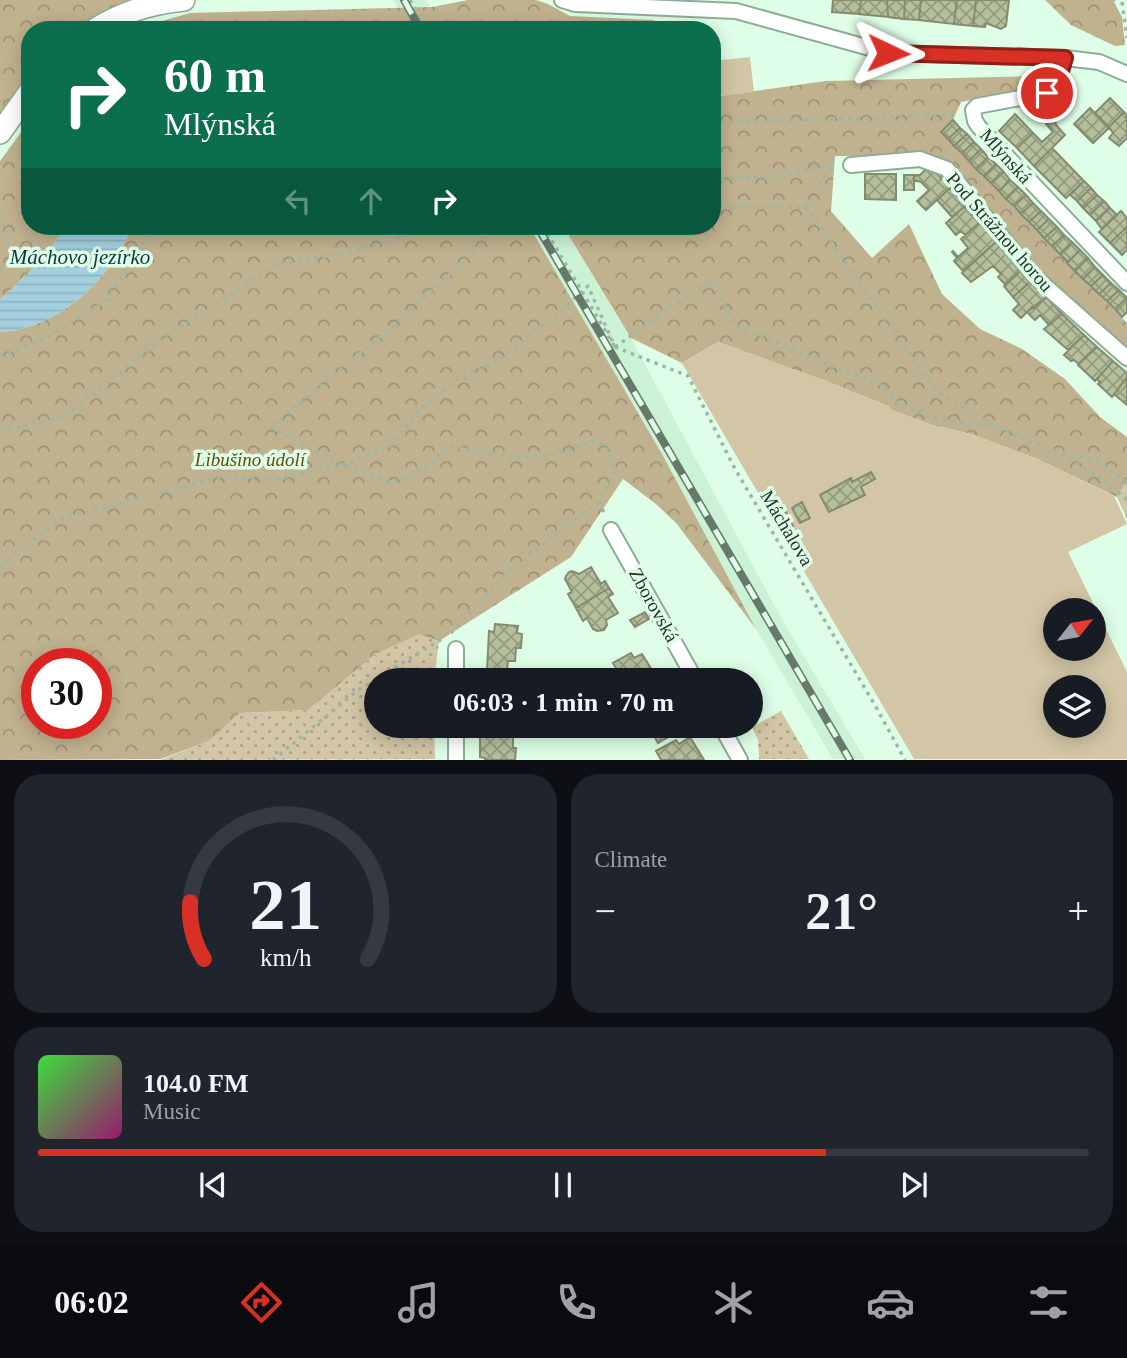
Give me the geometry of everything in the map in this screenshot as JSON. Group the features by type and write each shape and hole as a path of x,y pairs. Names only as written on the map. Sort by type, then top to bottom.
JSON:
{"main road":[{"path":"111,21 127,13 184,0"},
{"path":"0,133 21,104"}],"street":[{"path":"562,0 575,4 736,5 888,53 1065,58 1099,62 1127,74"},
{"name":"Mlýnská","path":"1065,58 1052,90 977,106 973,114 978,127 1127,283"},
{"name":"Pod Strážnou horou","path":"851,165 920,159 947,169 1033,275 1127,358"},
{"name":"Zborovská","path":"611,530 689,668"},
{"path":"456,649 456,668"},
{"path":"456,738 456,760"},
{"path":"728,738 740,760"}],"path":[{"path":"410,0 421,21"},
{"path":"1122,2 1127,38"},
{"path":"721,123 973,114"},
{"path":"721,179 783,175 832,163 851,165"},
{"path":"806,207 832,163"},
{"path":"721,207 806,207"},
{"path":"806,207 937,392 999,428 1060,453 1108,483 1127,500"},
{"path":"0,214 8,238 11,263"},
{"path":"0,270 25,254 35,235"},
{"path":"0,356 46,338 107,300 149,235"},
{"path":"0,432 65,415 166,336 275,265 352,252 408,235"},
{"path":"274,760 358,690 450,634 509,570 599,501 614,475 609,448 594,441 555,454 519,457 450,446 426,467 393,483 343,465 270,427 390,327 489,235"},
{"path":"548,235 615,347"},
{"path":"615,347 710,280 736,327 883,385 896,402 942,420 999,428"},
{"path":"0,566 61,519 219,477 275,479 343,465 390,447 417,413 455,380 497,361 554,317 588,286 615,347"},
{"name":"Máchalova","path":"615,347 688,376 736,469 905,760"},
{"path":"1060,453 1096,460 1127,482"}],"shaded area":[{"path":"393,0 426,0 439,21 406,21"},
{"path":"534,235 568,235 631,338 780,616 865,759 833,759 756,629 662,454"}],"green space":[{"path":"0,0 133,0 121,3 88,21 21,21 21,84 0,113"},
{"path":"468,0 536,0 570,16 654,21 162,21 190,13 432,7"},
{"path":"1045,0 1116,0 1114,2 1122,17 1125,45 1115,46 1071,25"},
{"path":"750,57 754,92 721,96 721,60"},
{"path":"1040,76 1038,87 961,102 953,120 941,132 1127,323 1127,349 1039,272 951,167 925,157 835,156 831,211 872,258 909,224 942,294 980,329 1022,349 1065,379 1100,417 1127,437 1127,481 1117,497 1035,458 971,434 940,428 826,381 718,342 682,363 631,338 568,235 721,235 721,96 826,81"},
{"path":"21,132 21,235 60,235 40,262 0,300 0,161"},
{"name":"Libušino údolí","path":"128,235 534,235 662,454 756,629 677,524 623,479 571,557 439,641 419,634 376,654 308,710 240,713 209,741 161,759 0,760 0,332 45,321 72,305 105,272"},
{"path":"718,342 826,381 939,428 971,434 1035,458 1114,496 1127,524 1068,552 1091,598 1043,598 1043,662 1106,662 1106,629 1127,672 1127,759 914,759 682,363"},
{"path":"1127,481 1127,519 1117,497"},
{"path":"419,633 439,641 436,668 364,668 364,738 434,738 435,759 161,760 209,741 240,713 308,710 376,654"},
{"path":"781,711 809,759 759,759 757,738 763,738 763,721"}],"water":[{"name":"Máchovo jezírko","path":"60,235 128,235 105,272 72,305 45,321 0,332 0,300 40,262"}],"building":[{"path":"833,0 861,0 859,14 832,12"},
{"path":"861,0 887,0 888,17 859,14"},
{"path":"887,0 905,0 904,19 888,17"},
{"path":"905,0 921,0 919,20 904,19"},
{"path":"921,0 957,0 954,24 919,20"},
{"path":"957,0 976,0 973,26 954,24"},
{"path":"976,0 1009,0 1006,26 1001,29 986,23 985,27 973,26"},
{"path":"1110,98 1124,112 1109,127 1095,113"},
{"path":"1049,104 1052,104 1056,125 1065,135 1034,166 1017,148 1033,133 1042,142 1053,132 1046,124 1052,120"},
{"path":"1090,108 1109,128 1093,143 1074,124"},
{"path":"1124,112 1127,115 1127,138 1119,146 1109,138 1113,133 1109,127"},
{"path":"1015,114 1033,133 1017,148 999,131"},
{"path":"953,120 960,128 948,139 941,132"},
{"path":"960,128 967,134 954,146 948,139"},
{"path":"967,134 974,142 962,153 954,146"},
{"path":"974,142 981,149 969,161 962,153"},
{"path":"1052,148 1084,181 1066,198 1034,166"},
{"path":"981,149 988,157 976,169 969,161"},
{"path":"988,157 996,164 984,176 976,169"},
{"path":"996,164 1003,171 991,183 984,176"},
{"path":"926,169 934,170 950,188 926,210 917,201 929,190 921,182 914,180 914,175 920,175"},
{"path":"1003,171 1010,180 999,191 991,183"},
{"path":"865,174 896,174 896,200 865,199"},
{"path":"904,175 914,175 914,190 904,190"},
{"path":"1010,180 1018,187 1006,199 999,191"},
{"path":"1084,181 1091,188 1077,201 1070,195"},
{"path":"1018,187 1026,195 1014,206 1006,199"},
{"path":"950,188 965,206 952,217 937,200"},
{"path":"1091,188 1097,195 1083,208 1077,201"},
{"path":"1026,195 1033,203 1021,214 1014,206"},
{"path":"1097,195 1104,201 1090,215 1083,208"},
{"path":"1104,201 1110,208 1096,221 1090,215"},
{"path":"1033,203 1041,211 1029,222 1021,214"},
{"path":"965,206 980,222 965,235 961,231 956,235 946,223"},
{"path":"1110,208 1117,215 1102,229 1096,221"},
{"path":"1041,211 1049,219 1037,230 1029,222"},
{"path":"1121,211 1127,218 1127,227 1110,243 1099,232"},
{"path":"1049,219 1057,227 1044,238 1037,230"},
{"path":"980,222 996,242 963,271 954,261 957,258 952,252 958,257 968,248 961,239"},
{"path":"1057,227 1064,235 1052,246 1044,238"},
{"path":"1127,227 1127,250 1122,255 1110,243"},
{"path":"1064,235 1072,242 1060,254 1052,246"},
{"path":"996,242 1021,270 1006,285 993,266 971,282 962,273"},
{"path":"1072,242 1080,250 1068,262 1060,254"},
{"path":"1080,250 1088,258 1075,271 1067,263"},
{"path":"1088,258 1095,267 1083,279 1075,271"},
{"path":"1095,267 1103,275 1091,286 1083,279"},
{"path":"1021,270 1031,281 1013,297 1004,286"},
{"path":"1103,275 1111,283 1099,294 1091,286"},
{"path":"1031,281 1046,297 1021,318 1013,310 1019,304 1013,297"},
{"path":"1111,283 1119,290 1107,301 1099,294"},
{"path":"1119,290 1127,298 1115,309 1107,301"},
{"path":"1046,297 1062,314 1049,325 1040,315 1035,320 1027,312"},
{"path":"1127,298 1127,312 1122,317 1115,309"},
{"path":"1062,314 1084,335 1068,350 1044,329"},
{"path":"1084,335 1097,347 1079,364 1064,355"},
{"path":"1097,347 1113,361 1095,381 1078,365"},
{"path":"1113,361 1127,373 1127,377 1112,397 1098,384 1100,382 1097,379"},
{"path":"1127,377 1127,405 1114,394"},
{"path":"871,472 875,479 861,487 865,495 829,512 820,495 851,478 852,482"},
{"path":"802,502 810,518 800,523 792,508"},
{"path":"786,512 793,526 784,531 777,518"},
{"path":"591,567 601,584 605,581 609,588 576,608 568,594 572,592 566,576 569,572 579,574"},
{"path":"609,588 613,594 608,597 618,613 606,620 604,630 597,631 587,618 583,621 576,608"},
{"path":"645,612 649,619 635,627 630,620"},
{"path":"495,624 518,626 517,633 522,634 521,648 516,648 515,661 508,661 507,668 487,668 489,631 494,632"},
{"path":"631,653 634,658 642,654 651,668 616,668 613,663"},
{"path":"480,738 513,738 515,760 485,760 480,757"},
{"path":"691,738 704,760 661,760 656,751 676,740 679,744"}],"railway":[{"path":"404,0 416,21"},
{"path":"542,235 850,760"}],"route":[{"path":"888,53 1065,58 1055,85 1047,93"}]}
